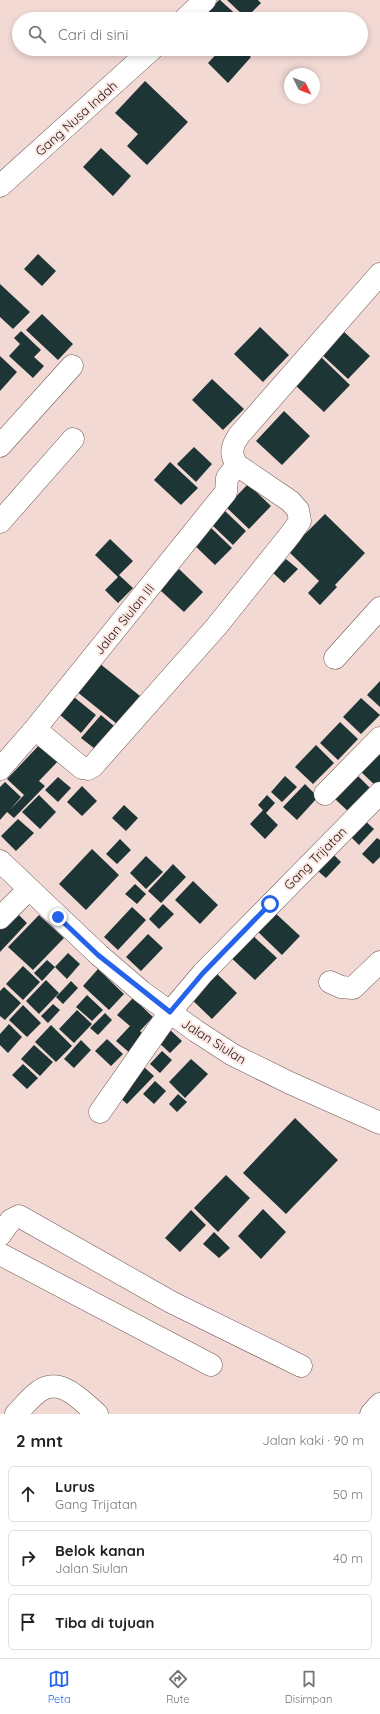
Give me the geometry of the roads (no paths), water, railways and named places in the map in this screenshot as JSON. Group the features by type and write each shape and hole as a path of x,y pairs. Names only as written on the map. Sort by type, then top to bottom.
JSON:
{"street":[{"path":"192,12 205,0"},
{"name":"Gang Nusa Indah","path":"0,186 144,56"},
{"path":"35,729 82,768 88,769 93,766 216,626 290,535 300,521 298,510 290,501 237,465 232,457 231,450 234,442 380,274"},
{"path":"0,446 72,366"},
{"path":"0,522 73,440"},
{"name":"Jalan Siulan III","path":"0,769 35,729 226,492 227,478 237,465"},
{"path":"335,658 380,608"},
{"path":"326,794 380,738"},
{"name":"Gang Trijatan","path":"100,1112 170,1012 203,973 380,793"},
{"name":"Jalan Siulan","path":"0,861 98,955 170,1012 232,1055 290,1083 380,1123"},
{"path":"0,918 29,889"},
{"path":"330,982 341,987 353,988 380,962"},
{"path":"0,1235 11,1220 19,1216 171,1302 301,1366"},
{"path":"0,1254 211,1365"},
{"path":"16,1414 39,1391 49,1387 60,1387 70,1391 97,1414"},
{"path":"371,1414 380,1404"}]}
